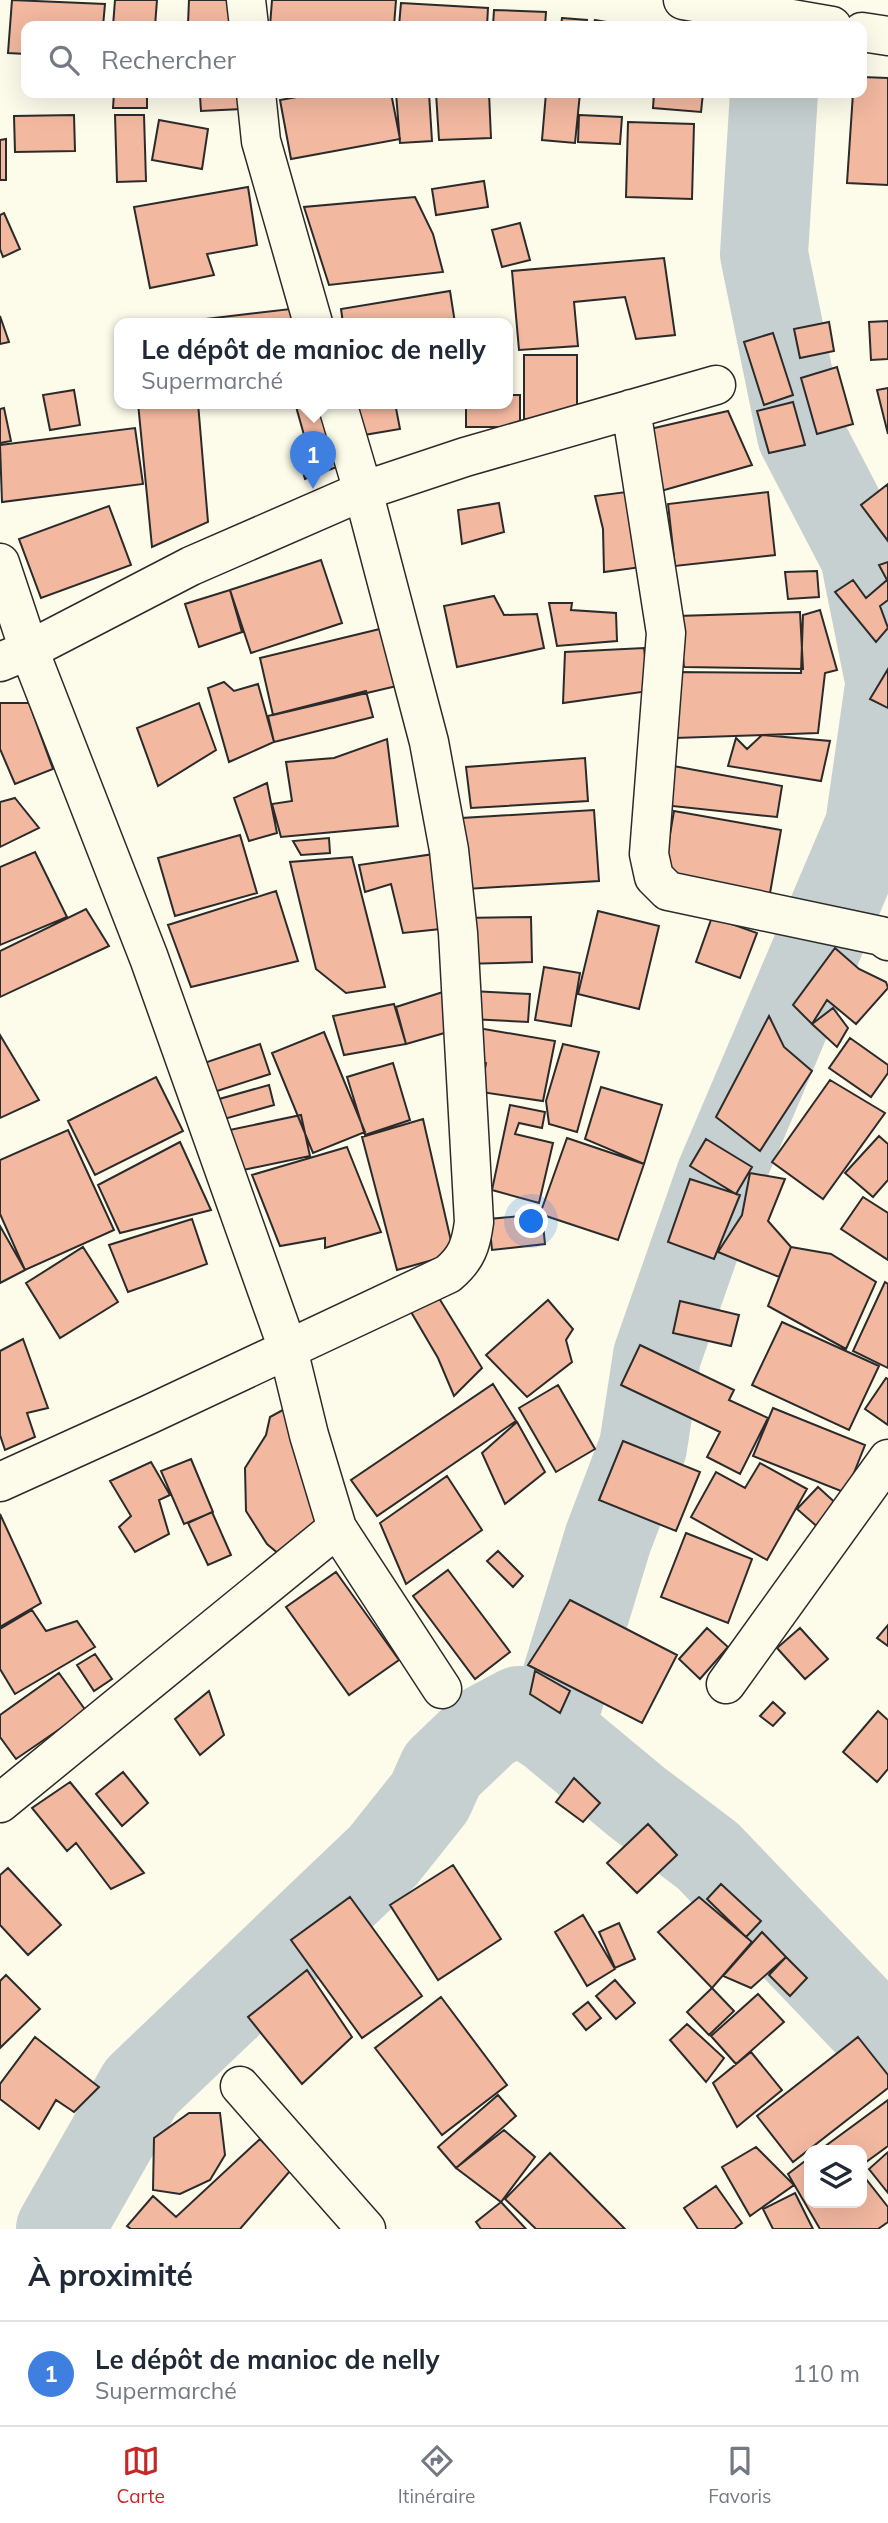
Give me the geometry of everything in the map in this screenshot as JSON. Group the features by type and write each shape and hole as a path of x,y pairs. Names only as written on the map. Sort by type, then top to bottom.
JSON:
{"main road":[{"path":"246,0 248,21"},
{"path":"683,0 803,21"},
{"path":"867,33 888,36"},
{"path":"257,98 261,141 312,318"},
{"path":"14,656 191,566 363,491 465,457 716,386"},
{"path":"0,1482 448,1274 461,1263 470,1247 474,1222 458,933 449,849 429,742 339,409"},
{"path":"632,410 666,633 649,854 654,877 668,891 881,936 888,941"},
{"path":"0,563 14,656 149,958 288,1349 309,1435 337,1528 442,1689"},
{"path":"726,1684 877,1497 888,1459"},
{"path":"0,1803 337,1528"},
{"path":"240,2086 366,2229"}],"building":[{"path":"12,0 105,4 103,21 21,21 21,54 8,53"},
{"path":"115,0 157,0 155,21 113,21"},
{"path":"189,0 241,0 240,21 188,21"},
{"path":"272,0 396,0 394,21 270,21"},
{"path":"401,3 488,8 487,21 399,21"},
{"path":"494,10 546,12 545,21 493,21"},
{"path":"562,18 587,20 587,21 562,21"},
{"path":"867,77 888,78 888,185 847,183 853,98 867,98"},
{"path":"114,98 147,98 147,108 113,108"},
{"path":"200,98 241,98 242,109 201,111"},
{"path":"392,98 400,139 291,159 280,100"},
{"path":"396,98 429,98 432,141 400,143"},
{"path":"436,98 489,98 491,138 439,140"},
{"path":"546,98 580,98 575,143 542,140"},
{"path":"654,98 702,98 701,112 653,108"},
{"path":"74,115 75,151 15,152 14,116"},
{"path":"115,115 144,115 146,181 117,182"},
{"path":"579,115 622,117 620,144 578,142"},
{"path":"159,120 208,129 202,169 152,160"},
{"path":"628,122 694,124 692,199 626,197"},
{"path":"6,139 6,180 0,180 0,140"},
{"path":"484,181 488,207 436,215 432,189"},
{"path":"248,187 257,245 207,254 214,275 150,288 134,207"},
{"path":"415,197 433,234 443,272 329,285 304,207"},
{"path":"4,213 20,249 3,257 0,249 0,215"},
{"path":"520,223 530,260 502,267 492,230"},
{"path":"664,258 675,335 636,339 625,297 574,302 578,346 519,350 512,271"},
{"path":"450,291 454,318 342,318 341,309"},
{"path":"299,308 300,318 214,318"},
{"path":"0,316 9,342 0,344"},
{"path":"888,321 888,359 871,360 869,322"},
{"path":"829,322 834,351 800,358 794,329"},
{"path":"773,333 793,395 764,405 744,342"},
{"path":"524,355 577,355 577,419 524,419"},
{"path":"837,367 853,424 817,434 801,378"},
{"path":"888,388 888,434 877,390"},
{"path":"74,390 80,425 50,430 43,395"},
{"path":"513,395 520,395 520,427 466,427 466,409 513,409"},
{"path":"793,402 805,445 769,453 757,411"},
{"path":"4,408 11,441 0,443 0,409"},
{"path":"139,409 199,409 208,522 152,547"},
{"path":"297,409 322,409 337,467 305,479 295,445 306,442"},
{"path":"359,409 396,409 400,429 364,435"},
{"path":"728,411 752,465 661,491 650,429"},
{"path":"135,428 143,484 2,502 0,445"},
{"path":"888,484 888,541 861,505"},
{"path":"634,491 649,566 604,572 603,529 595,496"},
{"path":"768,492 775,555 675,566 668,504"},
{"path":"499,503 504,532 462,544 458,510"},
{"path":"109,506 131,565 41,598 19,539"},
{"path":"321,560 342,623 251,653 230,590"},
{"path":"888,562 888,600 880,606 888,628 876,642 835,592 853,580 866,598 887,580 879,565"},
{"path":"817,571 819,597 788,599 785,572"},
{"path":"230,590 242,632 199,647 185,604"},
{"path":"494,596 504,615 537,614 544,648 457,667 444,606"},
{"path":"549,603 572,603 571,610 616,613 617,641 557,646"},
{"path":"820,610 837,670 825,673 818,733 675,738 674,672 801,673 803,615"},
{"path":"800,612 803,669 684,667 678,616"},
{"path":"388,627 401,685 273,715 260,658"},
{"path":"644,648 649,691 563,703 565,652"},
{"path":"888,669 888,708 870,699"},
{"path":"224,682 234,691 258,684 274,742 229,762 208,688"},
{"path":"366,691 373,717 274,742 268,716"},
{"path":"0,703 29,703 53,769 15,784 0,749"},
{"path":"199,703 216,750 158,786 137,728"},
{"path":"762,735 830,741 821,781 728,766 736,738 747,749"},
{"path":"387,739 398,826 281,837 272,804 292,801 286,762 334,758"},
{"path":"585,758 588,801 471,808 466,767"},
{"path":"668,765 782,786 777,817 644,803"},
{"path":"267,783 277,833 249,841 234,798"},
{"path":"15,798 39,828 0,847 0,802"},
{"path":"594,810 599,881 466,889 462,818"},
{"path":"674,811 781,830 769,899 662,881"},
{"path":"240,835 257,893 175,916 158,858"},
{"path":"329,838 330,853 301,855 293,841"},
{"path":"35,852 67,917 0,945 0,867"},
{"path":"434,854 450,928 403,933 391,884 365,892 359,865"},
{"path":"352,857 385,987 346,993 316,969 290,862"},
{"path":"276,891 298,961 191,987 168,925"},
{"path":"86,909 109,946 0,997 0,951"},
{"path":"598,911 659,926 639,1009 578,994"},
{"path":"531,917 532,962 462,964 461,918"},
{"path":"712,917 757,933 740,978 696,962"},
{"path":"835,948 859,969 886,982 888,988 856,1024 827,1000 812,1024 793,1005"},
{"path":"544,967 580,973 571,1026 535,1020"},
{"path":"446,991 462,1028 406,1044 396,1007"},
{"path":"471,991 530,994 528,1022 470,1019"},
{"path":"394,1004 406,1044 344,1055 333,1016"},
{"path":"833,1008 848,1028 837,1047 812,1024"},
{"path":"769,1016 784,1047 812,1071 760,1151 716,1117"},
{"path":"478,1028 555,1041 543,1101 481,1092 486,1063 476,1058"},
{"path":"324,1032 365,1132 313,1153 272,1053"},
{"path":"0,1035 39,1100 0,1118"},
{"path":"850,1038 888,1065 888,1073 871,1097 829,1068"},
{"path":"260,1044 270,1074 214,1092 204,1063"},
{"path":"563,1044 599,1052 577,1132 549,1124 546,1101"},
{"path":"393,1063 410,1120 365,1135 347,1077"},
{"path":"156,1077 183,1131 95,1175 68,1121"},
{"path":"830,1080 885,1113 823,1199 772,1162"},
{"path":"269,1085 274,1105 217,1121 212,1101"},
{"path":"601,1087 662,1105 644,1164 585,1139"},
{"path":"510,1105 545,1112 542,1128 519,1123 515,1134 553,1143 539,1203 492,1190"},
{"path":"301,1115 310,1156 229,1173 220,1132"},
{"path":"423,1119 454,1254 397,1270 362,1137"},
{"path":"68,1130 114,1230 25,1270 0,1214 0,1160"},
{"path":"879,1136 888,1144 888,1180 873,1197 845,1173"},
{"path":"567,1138 644,1164 618,1240 540,1214"},
{"path":"706,1139 752,1167 736,1194 690,1166"},
{"path":"180,1142 211,1210 120,1233 98,1185"},
{"path":"347,1147 381,1232 325,1248 325,1238 280,1246 252,1175"},
{"path":"750,1173 785,1179 768,1221 791,1247 779,1277 718,1252 742,1215"},
{"path":"690,1179 740,1195 714,1259 668,1242"},
{"path":"863,1197 888,1213 888,1260 841,1229"},
{"path":"542,1214 545,1244 492,1250 489,1219"},
{"path":"192,1219 207,1264 128,1292 109,1245"},
{"path":"0,1226 25,1270 0,1283"},
{"path":"83,1247 118,1302 60,1338 26,1283"},
{"path":"791,1247 831,1254 876,1282 846,1349 768,1306"},
{"path":"885,1282 888,1284 888,1368 853,1351"},
{"path":"434,1290 482,1368 454,1396 438,1358 404,1300"},
{"path":"548,1300 573,1329 566,1340 572,1362 527,1397 486,1355"},
{"path":"680,1301 739,1315 731,1346 673,1333"},
{"path":"782,1322 879,1366 849,1430 752,1385"},
{"path":"23,1339 48,1408 27,1413 35,1437 5,1450 0,1435 0,1351"},
{"path":"640,1345 734,1390 729,1400 768,1418 740,1474 707,1457 720,1432 621,1385"},
{"path":"886,1378 888,1379 888,1425 865,1409"},
{"path":"493,1384 516,1421 377,1516 351,1480"},
{"path":"558,1385 595,1449 556,1472 519,1408"},
{"path":"292,1405 334,1520 286,1560 267,1544 246,1511 245,1468 266,1435 270,1417"},
{"path":"773,1408 865,1445 846,1493 753,1456"},
{"path":"517,1422 545,1472 505,1504 482,1453"},
{"path":"623,1441 700,1472 676,1531 599,1500"},
{"path":"191,1459 213,1512 184,1524 161,1471"},
{"path":"151,1462 170,1495 159,1500 169,1534 135,1552 119,1527 131,1516 110,1481"},
{"path":"760,1463 807,1489 767,1560 691,1517 716,1472 745,1488"},
{"path":"447,1476 482,1530 406,1584 380,1523"},
{"path":"818,1487 840,1507 820,1529 797,1509"},
{"path":"212,1512 231,1555 208,1565 188,1523"},
{"path":"0,1514 41,1603 0,1627"},
{"path":"686,1533 752,1559 728,1623 661,1597"},
{"path":"498,1551 523,1576 513,1587 487,1561"},
{"path":"448,1570 510,1652 475,1679 413,1596"},
{"path":"336,1572 399,1660 349,1695 286,1607"},
{"path":"570,1600 677,1655 642,1723 528,1665"},
{"path":"32,1610 46,1631 77,1621 95,1647 15,1694 0,1669 0,1629"},
{"path":"888,1625 888,1646 877,1638"},
{"path":"707,1628 728,1647 700,1679 679,1659"},
{"path":"800,1628 828,1659 805,1679 777,1648"},
{"path":"95,1654 112,1679 94,1691 77,1665"},
{"path":"535,1671 570,1691 560,1713 530,1694"},
{"path":"59,1673 86,1711 16,1759 0,1737 0,1715"},
{"path":"209,1691 224,1735 200,1755 175,1719"},
{"path":"773,1702 785,1713 773,1726 760,1716"},
{"path":"878,1711 888,1720 888,1769 877,1782 843,1752"},
{"path":"123,1772 148,1803 122,1826 96,1794"},
{"path":"574,1778 600,1803 583,1822 556,1802"},
{"path":"70,1782 144,1873 111,1889 76,1843 67,1851 32,1808"},
{"path":"648,1824 677,1855 637,1893 607,1863"},
{"path":"453,1865 501,1939 438,1980 390,1905"},
{"path":"8,1868 61,1925 28,1955 0,1925 0,1875"},
{"path":"721,1884 761,1921 746,1937 707,1899"},
{"path":"350,1897 422,1996 362,2038 291,1940"},
{"path":"699,1897 752,1942 712,1988 658,1932"},
{"path":"583,1915 615,1969 587,1986 555,1932"},
{"path":"619,1923 635,1959 615,1968 599,1932"},
{"path":"762,1932 786,1957 751,1988 723,1976"},
{"path":"786,1957 807,1978 790,1996 769,1975"},
{"path":"307,1970 352,2037 302,2084 248,2017"},
{"path":"6,1975 40,2009 0,2048 0,1981"},
{"path":"615,1980 635,2003 616,2019 596,1996"},
{"path":"712,1988 734,2011 709,2035 687,2012"},
{"path":"758,1994 784,2022 736,2064 711,2036"},
{"path":"441,1997 507,2085 442,2135 375,2048"},
{"path":"588,2002 601,2018 586,2030 573,2014"},
{"path":"687,2024 724,2058 706,2082 670,2040"},
{"path":"35,2037 99,2087 74,2112 56,2100 39,2129 0,2099 0,2084"},
{"path":"858,2037 888,2075 888,2088 815,2145 804,2145 804,2153 793,2162 757,2116"},
{"path":"751,2052 782,2090 737,2127 713,2083"},
{"path":"498,2095 516,2116 456,2168 438,2147"},
{"path":"888,2100 888,2146 867,2161 867,2145 827,2145"},
{"path":"189,2113 220,2113 225,2155 210,2180 180,2194 153,2190 154,2138"},
{"path":"504,2130 535,2157 501,2202 456,2168"},
{"path":"260,2139 290,2171 240,2229 131,2229 127,2226 153,2196 176,2217"},
{"path":"756,2147 794,2185 750,2216 722,2167"},
{"path":"888,2152 888,2193 869,2169"},
{"path":"550,2153 625,2229 536,2229 505,2199"},
{"path":"804,2162 804,2202 788,2174"},
{"path":"867,2180 888,2207 888,2222 878,2229 820,2229 808,2208 867,2208"},
{"path":"716,2186 742,2223 734,2229 698,2229 684,2208"},
{"path":"795,2193 813,2229 773,2229 763,2209"},
{"path":"501,2202 526,2229 481,2229 476,2222"}],"waterway":[{"path":"774,98 764,254 801,435 864,556 888,675"},
{"path":"60,2229 141,2087 383,1856 430,1797 442,1770 487,1727 519,1710 550,1730 608,1539 643,1447 657,1356 720,1176 869,826 888,693"},
{"path":"550,1730 638,1803 708,1856 888,2044"}],"place":[{"name":"Le dépôt de manioc de nelly","path":"313,489"}]}
